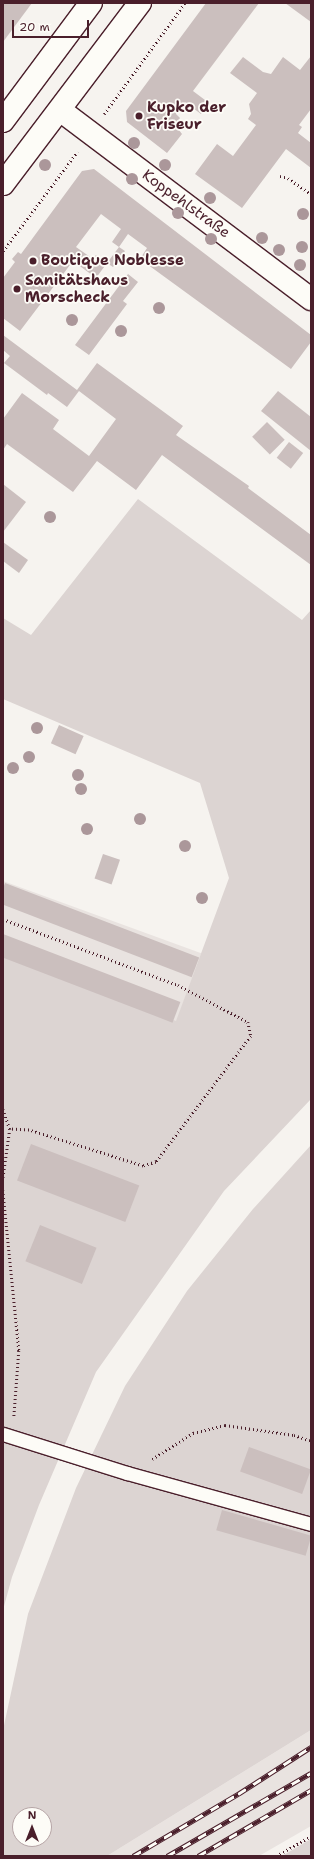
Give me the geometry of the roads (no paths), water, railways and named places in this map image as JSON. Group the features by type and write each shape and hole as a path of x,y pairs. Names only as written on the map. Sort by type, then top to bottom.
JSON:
{"street":[{"path":"3,121 91,3"},
{"path":"3,184 140,3"},
{"name":"Koppehlstraße","path":"60,110 311,299"}],"lane":[{"path":"7,1436 127,1473 311,1524"}],"railway":[{"path":"133,1856 238,1794 311,1747"},
{"path":"167,1856 311,1773"},
{"path":"198,1856 311,1790"}],"place":[{"name":"Kupko der Friseur","path":"139,116"},
{"name":"Boutique Noblesse","path":"33,261"},
{"name":"Sanitätshaus Morscheck","path":"17,289"}]}
